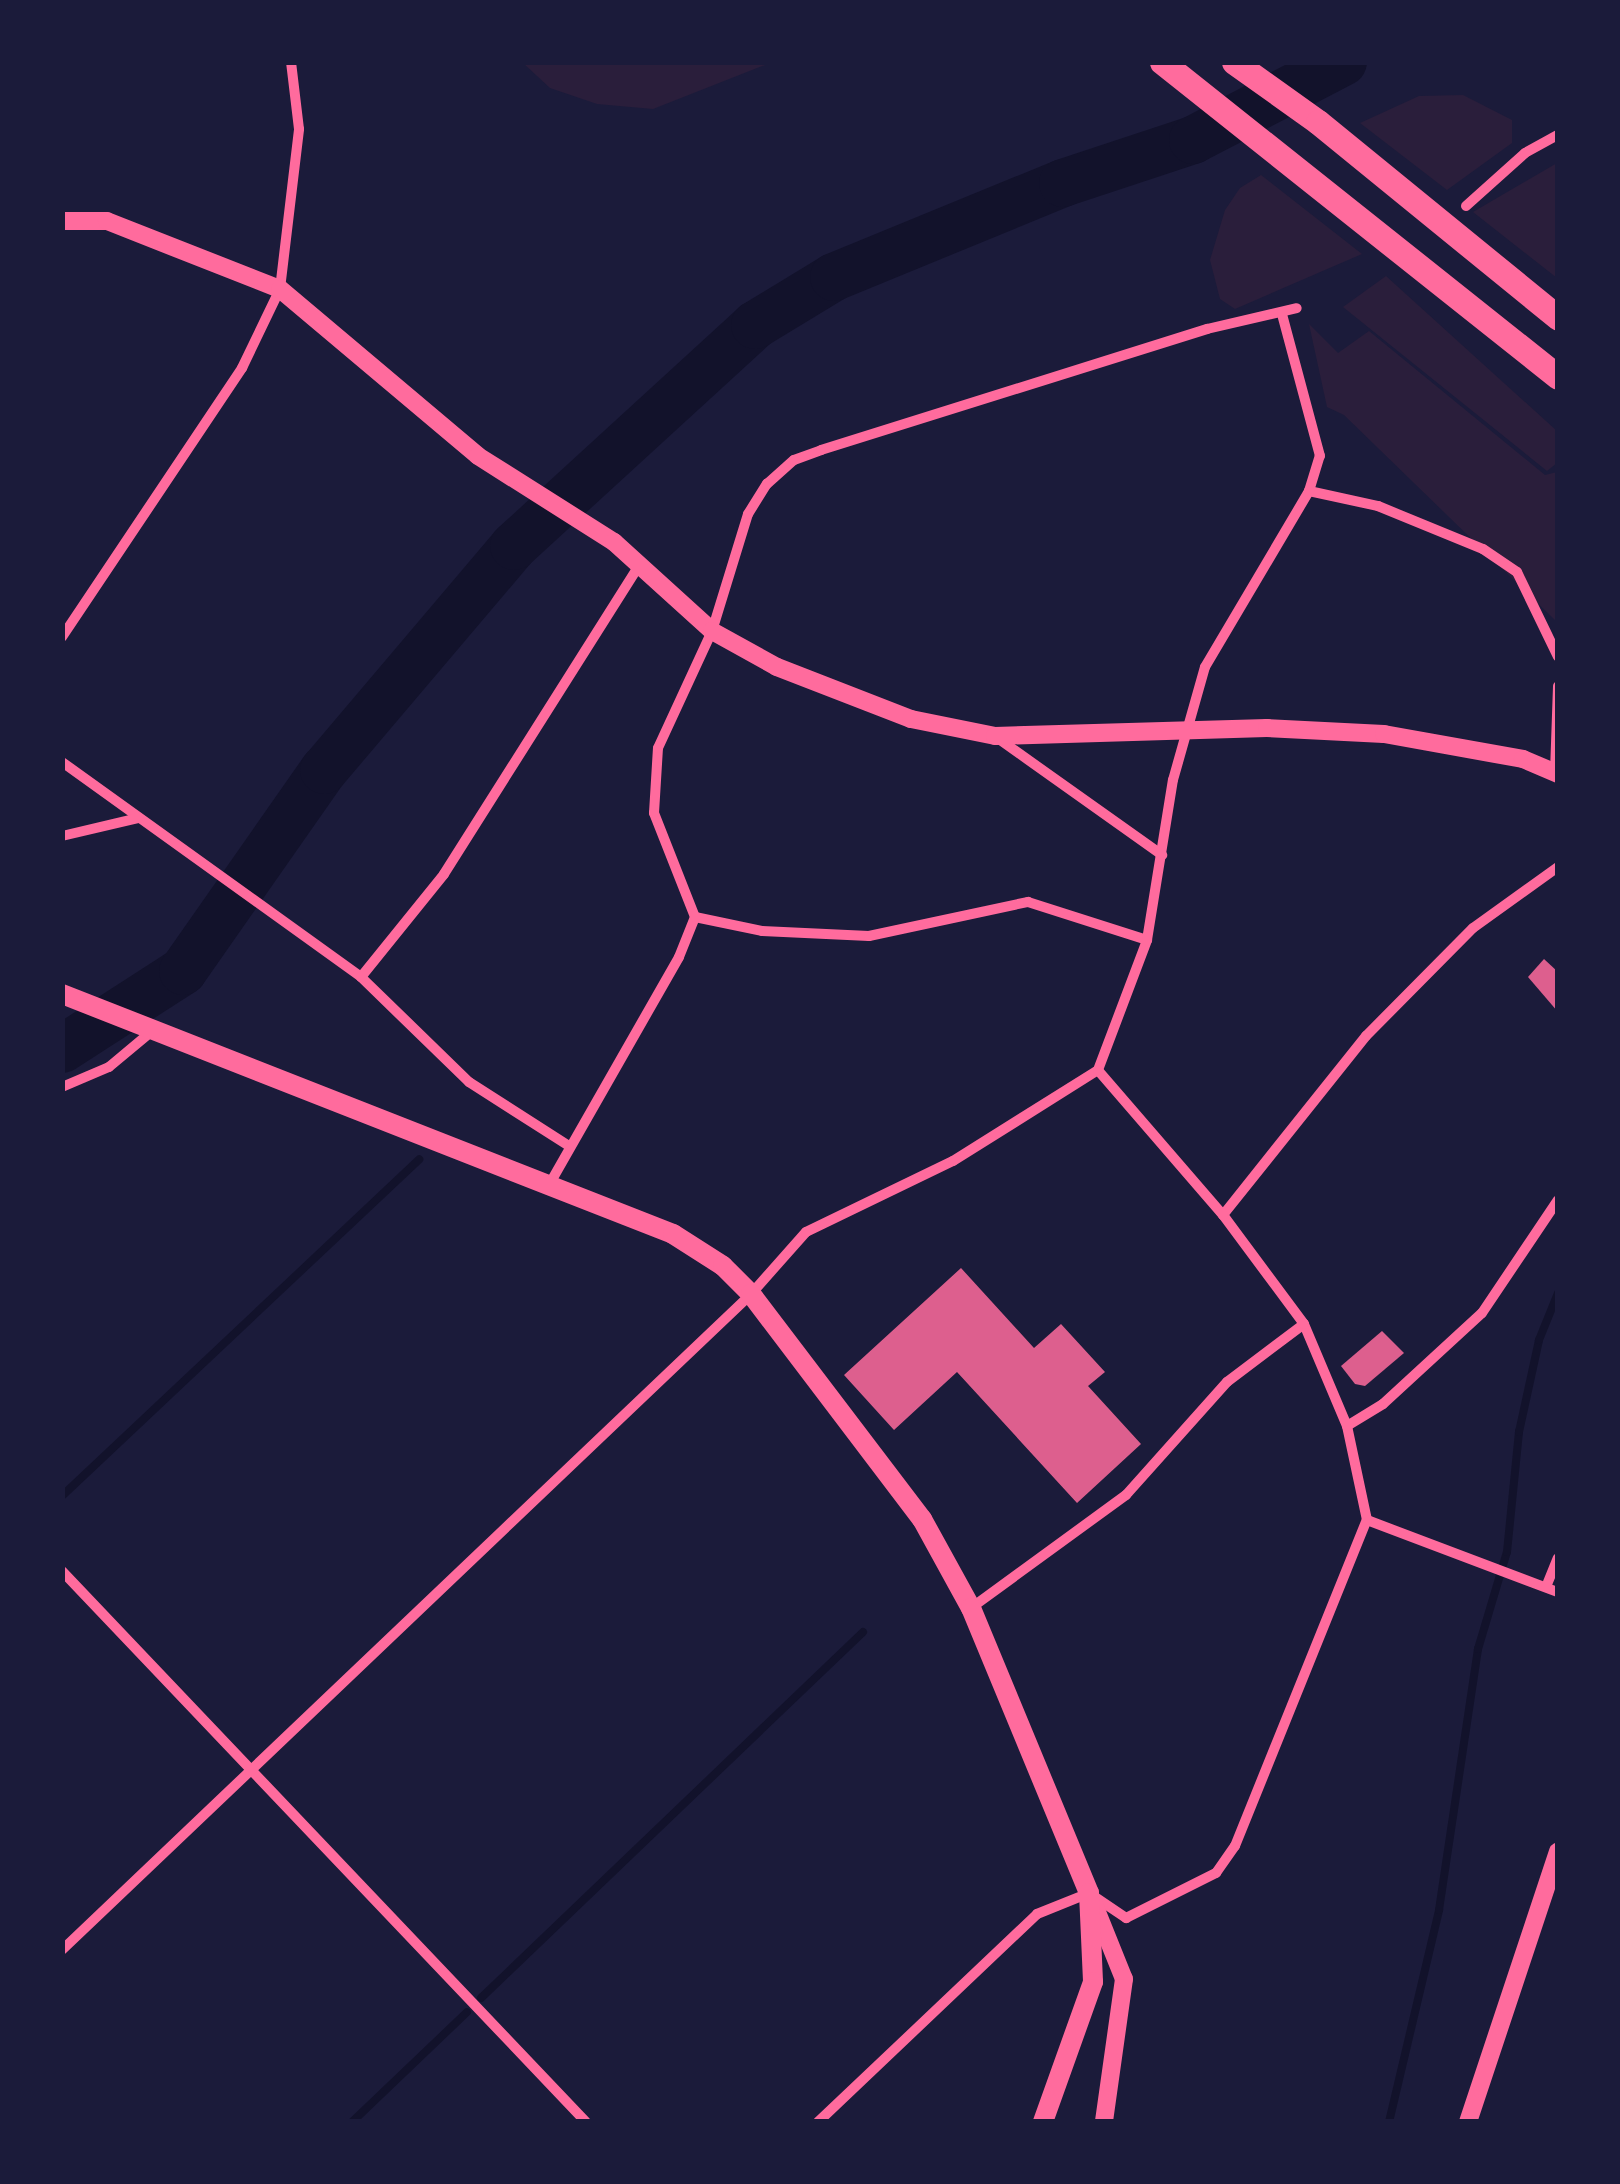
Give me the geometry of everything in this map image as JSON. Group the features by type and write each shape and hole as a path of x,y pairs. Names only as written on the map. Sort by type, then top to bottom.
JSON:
{"highway":[{"path":"1162,62 1277,148 1558,377"},
{"path":"1234,62 1318,122 1558,318"}],"main road":[{"path":"62,221 108,221 280,289 495,467 614,542 712,631 777,667 911,720 995,736 1188,730 1384,734 1524,759 1556,773"},
{"path":"64,994 673,1234 723,1266 751,1294 922,1519 971,1608 1124,1979 1104,2122"},
{"path":"1468,2122 1558,1852"},
{"path":"1044,2122 1093,1982 1089,1892"}],"street":[{"path":"63,632 242,368 280,289 298,129 291,62"},
{"path":"1466,206 1525,153 1558,135"},
{"path":"549,1185 679,957 695,917 654,814 652,788 658,748 712,631 748,514 767,484 794,460 1207,329 1298,308"},
{"path":"62,1950 751,1294 806,1232 953,1161 1098,1070 1147,940 1204,667 1309,491 1320,456 1282,314"},
{"path":"1309,491 1378,506 1483,549 1517,572 1558,656"},
{"path":"361,977 444,874 640,566"},
{"path":"1556,773 1558,686"},
{"path":"995,736 1162,855"},
{"path":"62,762 361,977 469,1082 570,1146"},
{"path":"62,836 139,818"},
{"path":"1222,1215 1366,1036 1473,928 1558,867"},
{"path":"695,917 762,931 869,936 1028,902 1147,940"},
{"path":"62,1087 110,1067 144,1028"},
{"path":"818,2122 1037,1914 1089,1892 1126,1918 1216,1873 1234,1846 1368,1520 1348,1426 1304,1324 1222,1215 1098,1070"},
{"path":"1348,1426 1383,1404 1482,1313 1558,1200"},
{"path":"971,1608 1126,1494 1227,1382 1304,1324"},
{"path":"1368,1520 1552,1590 1558,1558"},
{"path":"62,1571 586,2122"}],"shaded area":[{"path":"523,63 770,63 653,109 597,104 550,88"},
{"path":"1463,95 1512,120 1512,143 1447,190 1360,123 1419,96"},
{"path":"1557,163 1557,278 1473,212"},
{"path":"1261,175 1362,254 1235,309 1220,299 1210,260 1225,210 1240,188"},
{"path":"1386,276 1557,431 1557,463 1547,471 1343,307"},
{"path":"1309,324 1338,353 1369,331 1545,475 1557,472 1557,622 1344,415 1327,407"}],"building":[{"path":"1544,959 1558,972 1558,1012 1528,977"},
{"path":"961,1268 1034,1348 1061,1324 1105,1372 1088,1386 1141,1444 1077,1503 957,1372 894,1430 844,1375"},
{"path":"1382,1331 1404,1353 1365,1386 1355,1384 1341,1366"}],"waterway":[{"path":"62,1049 183,971 324,770 514,546 755,325 834,277 1063,183 1193,140 1343,62"},
{"path":"62,1496 419,1159"},
{"path":"1389,2122 1439,1910 1478,1649 1507,1552 1519,1432 1539,1340 1558,1293"},
{"path":"481,1998 863,1632"},
{"path":"352,2122 467,2012"}]}
